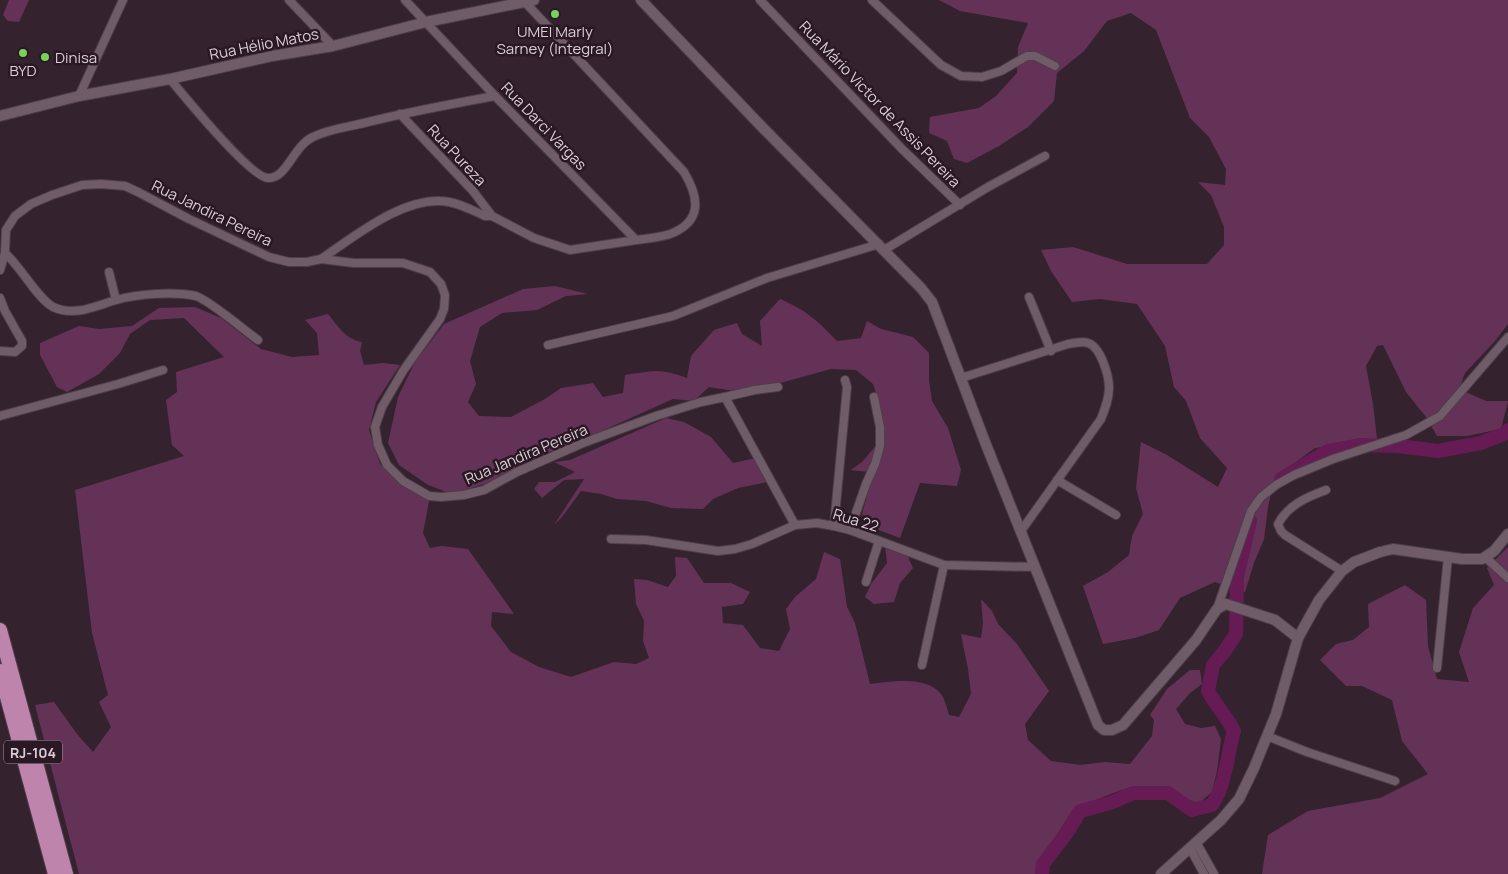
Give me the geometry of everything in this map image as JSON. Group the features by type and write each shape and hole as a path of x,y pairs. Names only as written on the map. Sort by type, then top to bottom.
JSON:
{"highway":[{"name":"RJ-104","path":"0,630 66,874"},
{"name":"RJ-104","path":"0,671 52,870"}],"street":[{"path":"79,96 123,0"},
{"path":"289,0 332,46"},
{"name":"Rua Darci Vargas","path":"405,0 495,96 636,240"},
{"path":"641,0 766,131 921,288 932,302 1092,712 1098,725 1104,730 1112,730 1123,725 1196,640 1230,607 1251,511 1260,496 1294,475 1334,459 1406,435 1440,416 1508,337"},
{"name":"Rua Mário Victor de Assis Pereira","path":"760,0 902,149 960,205"},
{"path":"872,0 941,65 961,76 982,77 1001,71 1027,56 1035,56 1055,66"},
{"path":"321,259 392,214 425,201 449,202 485,216 492,216 534,238 570,250 676,232 688,222 695,211 696,196 692,184 684,172 528,1"},
{"name":"Rua Hélio Matos","path":"0,116 79,96 170,79 272,56 332,46 426,22 528,1"},
{"path":"170,79 240,159 259,175 267,178 282,173 302,143 323,133 400,114 495,96"},
{"name":"Rua Pureza","path":"400,114 473,191 492,216"},
{"path":"548,345 673,316 767,278 881,247 960,205 1045,156"},
{"name":"Rua Jandira Pereira","path":"0,270 5,253 6,230 15,216 30,204 52,195 82,185 101,184 125,186 270,257 289,262 307,262 321,259 354,263 403,263 430,272 441,284 444,295 444,310 440,319 403,371 382,407 375,427 378,445 387,465 403,481 429,496 464,495 484,490 544,460 656,416 702,402 755,390 778,387"},
{"path":"5,253 20,269 36,291 52,306 66,310 84,310 116,300 152,295 180,294 198,296 258,340"},
{"path":"109,272 116,300"},
{"path":"1029,297 1051,351"},
{"path":"0,298 22,341 22,346 15,352 0,351"},
{"path":"961,378 1051,351 1068,344 1082,342 1090,344 1095,348 1102,360 1109,387 1107,403 1101,419 1021,531"},
{"path":"0,416 164,370"},
{"path":"834,526 847,388 845,380"},
{"path":"725,397 795,525"},
{"path":"850,530 880,446 880,427 874,397"},
{"path":"1057,480 1116,515"},
{"path":"1326,490 1297,503 1278,524 1280,531 1285,535 1342,571"},
{"name":"Rua 22","path":"611,539 646,540 718,551 752,544 795,525 817,523 850,530 944,565 1035,567"},
{"path":"1161,874 1221,820 1239,799 1276,714 1298,638 1319,600 1342,571 1354,562 1393,549 1472,560 1485,557 1494,551 1508,534"},
{"path":"866,582 880,541"},
{"path":"1437,668 1448,557"},
{"path":"1485,557 1508,578"},
{"path":"922,665 944,565"},
{"path":"1230,607 1275,620 1298,638"},
{"path":"1267,736 1307,752 1395,781"},
{"path":"1193,845 1204,874"},
{"path":"1193,845 1214,874"}],"shaded area":[{"path":"9,0 29,0 19,22 8,21 3,15"},
{"path":"939,0 1508,0 1508,324 1465,373 1459,389 1486,401 1508,401 1501,429 1467,436 1437,436 1426,417 1406,392 1383,345 1377,346 1366,366 1377,439 1315,448 1275,477 1268,507 1264,539 1245,592 1215,582 1180,598 1159,630 1135,638 1103,644 1083,586 1108,572 1129,555 1132,536 1143,514 1136,488 1141,442 1167,455 1218,487 1227,468 1200,438 1186,401 1174,387 1165,346 1137,304 1100,299 1072,302 1051,271 1041,250 1073,247 1127,264 1207,264 1224,245 1224,227 1211,195 1198,182 1225,185 1226,169 1209,137 1190,118 1156,30 1131,13 1107,21 1084,51 1057,73 1054,101 1028,127 999,146 967,163 954,159 947,141 929,133 930,117 979,108 996,96 1017,73 1018,47 1028,23 960,11"},
{"path":"555,286 588,294 566,296 537,310 502,313 480,327 470,361 476,384 468,402 479,416 511,417 561,388 593,383 603,397 623,393 625,375 656,371 687,378 691,356 714,330 737,323 742,334 762,346 760,321 780,299 797,307 811,317 837,341 861,338 867,321 881,329 913,337 929,353 929,381 932,401 948,428 961,470 957,486 920,483 900,538 876,529 862,514 871,481 869,472 851,470 862,462 885,435 880,405 873,384 856,370 831,369 773,385 734,391 709,387 694,401 673,399 542,455 500,479 452,494 428,485 399,465 388,443 398,397 415,362 444,324 523,289"},
{"path":"195,307 221,318 261,349 292,357 319,355 317,333 305,320 328,314 346,335 362,342 360,351 364,365 383,363 400,365 376,402 369,430 380,464 405,487 429,501 423,533 430,548 442,546 468,549 514,614 492,612 491,626 511,652 539,667 571,677 614,662 636,664 649,658 643,641 644,621 636,604 634,579 647,580 668,587 676,576 675,557 687,558 704,583 731,583 750,592 743,604 722,607 723,623 743,625 760,648 779,651 790,629 786,609 795,597 816,579 824,552 840,559 847,607 855,623 870,684 907,681 926,684 941,694 949,715 959,717 971,694 961,634 981,638 983,623 981,599 992,611 998,624 1017,644 1049,691 1025,724 1028,740 1051,761 1080,765 1105,762 1130,764 1152,736 1154,720 1150,715 1167,689 1190,670 1200,670 1202,684 1190,693 1176,709 1185,724 1201,728 1215,726 1221,739 1212,792 1198,804 1171,790 1155,787 1121,790 1073,809 1037,867 1037,874 79,874 35,705 54,702 77,734 93,752 111,727 99,702 108,695 92,633 75,490 184,456 172,445 166,400 177,392 176,372 224,357 184,318 150,320 130,334 120,353 99,374 67,392 57,387 40,355 40,343 79,326 99,329 132,326 159,308"},
{"path":"666,418 684,422 711,437 733,463 756,458 768,482 738,488 713,499 703,509 671,508 646,501 617,499 581,491 554,525 584,479 564,480 542,498 534,489 539,482 555,482 575,472 554,462 570,460"},
{"path":"885,545 907,555 913,568 900,583 894,602 874,604 865,597 871,584 887,563"},
{"path":"1508,547 1508,874 1262,874 1268,835 1308,811 1380,798 1428,774 1402,741 1392,700 1362,686 1346,686 1320,660 1336,644 1353,640 1369,627 1368,604 1405,585 1426,600 1428,646 1437,679 1469,682 1459,652 1473,608 1494,585 1487,568"}],"waterway":[{"path":"1281,479 1328,451 1361,445 1398,446 1438,451 1481,443 1506,433 1508,430"},
{"path":"1042,874 1043,864 1066,834 1080,811 1110,803 1133,793 1168,793 1192,810 1212,805 1217,797 1234,731 1208,691 1213,665 1236,634 1237,577 1250,521"}],"place":[{"name":"UMEI Marly Sarney (Integral)","path":"555,14"},
{"name":"BYD","path":"23,53"},
{"name":"Dinisa","path":"45,57"}]}
